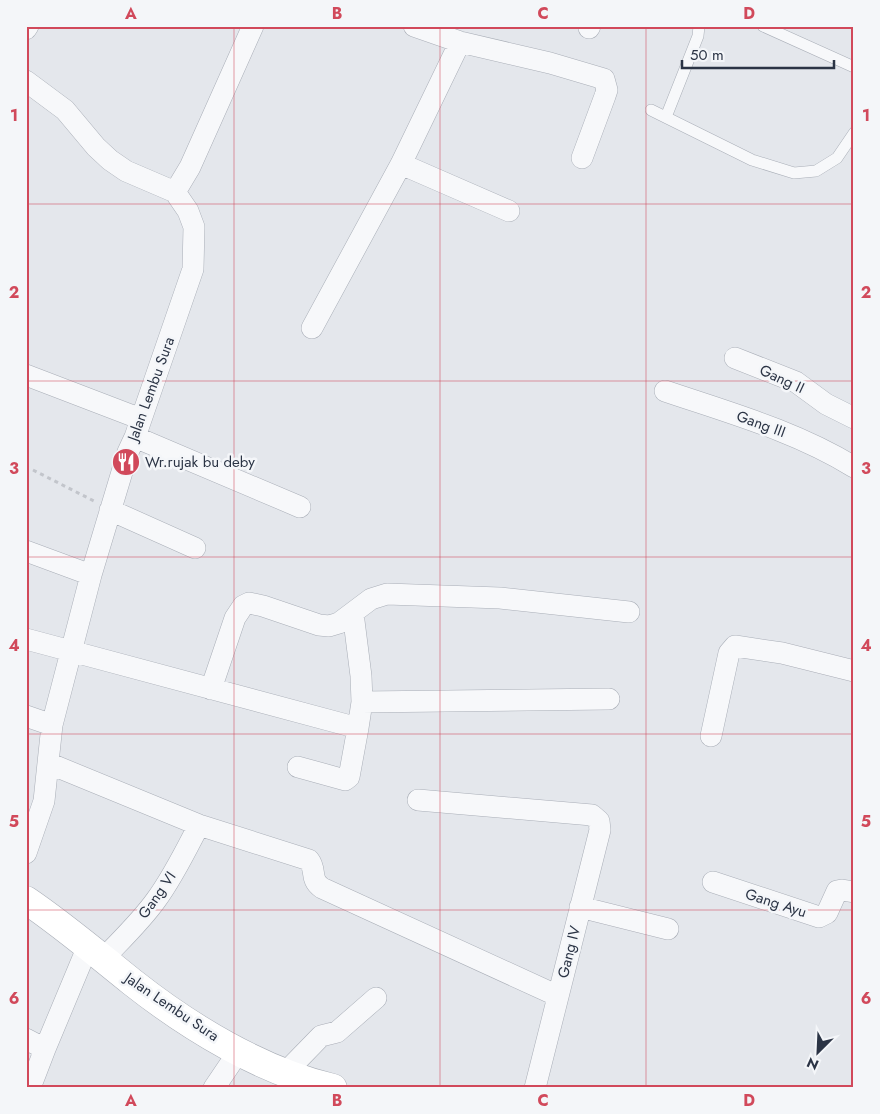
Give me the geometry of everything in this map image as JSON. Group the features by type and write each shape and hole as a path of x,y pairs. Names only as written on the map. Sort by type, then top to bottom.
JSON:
{"street":[{"path":"26,81 65,110 96,147 110,160 126,170 175,192 190,167 253,26"},
{"path":"414,26 460,42 604,79 607,90 582,158"},
{"path":"312,328 401,164 460,42"},
{"path":"401,164 510,211"},
{"name":"Jalan Lembu Sura","path":"26,853 44,801 52,725 91,575 128,452 193,269 194,226 188,211 175,192"},
{"name":"Gang II","path":"735,358 796,382 826,404 854,418"},
{"path":"26,375 300,507"},
{"name":"Gang III","path":"665,391 791,434 854,467"},
{"path":"110,510 195,548"},
{"path":"26,550 91,575"},
{"path":"210,689 234,618 243,606 250,603 319,625 329,626 338,623 371,599 387,594 500,598 629,612"},
{"path":"298,767 345,780 350,777 362,702 361,676 353,613"},
{"path":"26,639 358,728"},
{"path":"711,736 729,653 735,646 782,653 854,670"},
{"path":"362,702 609,699"},
{"path":"26,716 52,725"},
{"path":"48,762 199,825 309,860 316,884 322,888 558,996"},
{"name":"Gang IV","path":"418,800 592,815 599,821 600,830 535,1088"},
{"name":"Gang VI","path":"96,952 142,918 157,900 172,877 199,825"},
{"name":"Gang Ayu","path":"713,882 819,917 827,912 837,891 854,892"},
{"name":"Jalan Lembu Sura","path":"26,900 96,952 132,982 191,1023 239,1051 285,1073 324,1087"},
{"path":"580,907 668,929"},
{"path":"30,1088 45,1049 96,952"},
{"path":"285,1073 321,1036 337,1032 376,998"},
{"path":"26,1039 45,1049"},
{"path":"214,1088 239,1051"}],"lane":[{"path":"666,117 698,36 699,26"},
{"path":"763,26 854,67"},
{"path":"651,110 752,160 794,173 816,171 837,158 854,133"}],"path":[{"path":"32,470 110,510"}],"place":[{"name":"Wr.rujak bu deby","path":"126,462"}]}
